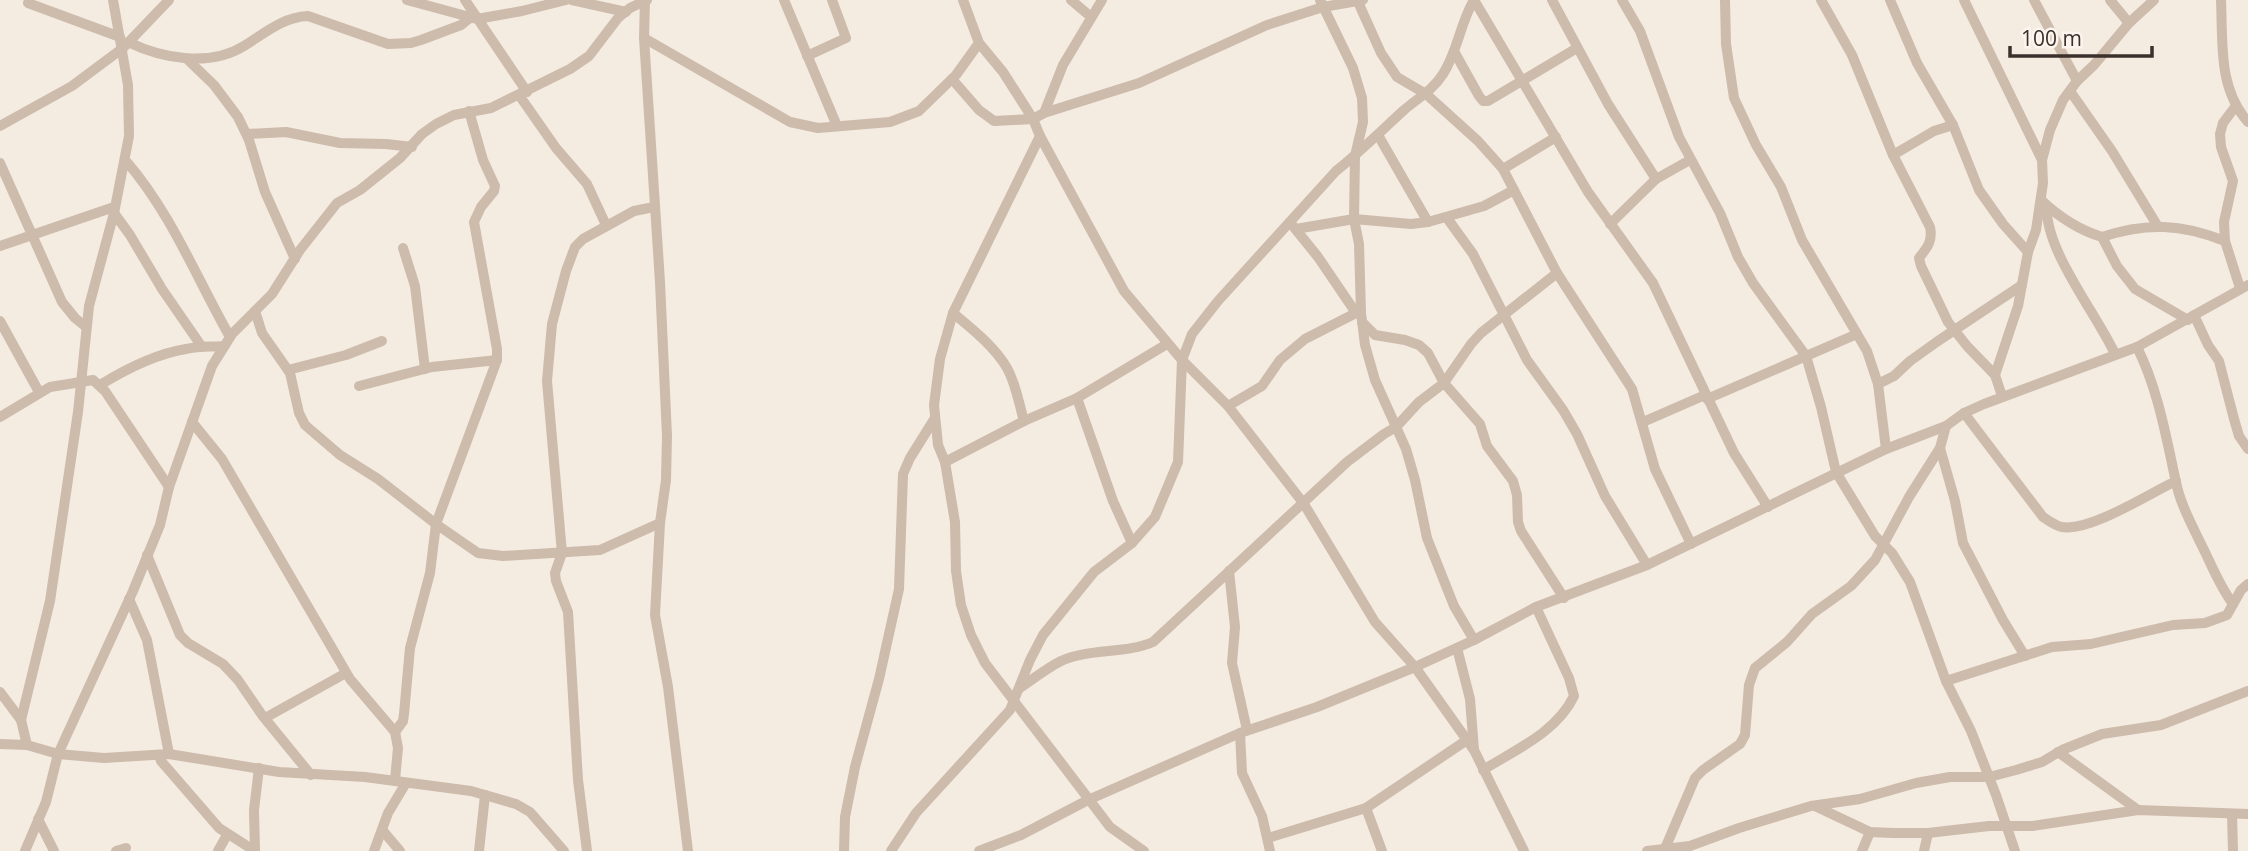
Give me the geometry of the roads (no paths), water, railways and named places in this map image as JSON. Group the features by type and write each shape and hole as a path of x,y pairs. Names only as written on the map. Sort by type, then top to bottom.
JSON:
{"street":[{"path":"21,720 51,601 89,306 126,161 129,136 128,85 123,43 113,0"},
{"path":"0,126 72,86 169,0"},
{"path":"407,0 474,18"},
{"path":"465,0 562,155 587,184 606,225"},
{"path":"29,3 123,43 187,59 225,56 296,16 308,16 388,44 421,40 474,18 522,11 566,0"},
{"path":"572,0 626,12"},
{"path":"25,851 46,802 58,754 160,526 169,487 212,366 227,341 272,294 337,203 360,190 436,124 454,115 491,108 523,94 589,57 618,18 646,0"},
{"path":"646,0 644,38 667,436 655,615 668,687 688,851"},
{"path":"784,0 837,126"},
{"path":"807,57 846,38 832,0"},
{"path":"963,0 979,43 1003,72 1033,119 1124,291 1167,344 1228,406 1304,504 1376,622 1415,667 1470,745 1524,851"},
{"path":"1071,0 1091,17"},
{"path":"1044,113 1063,65 1102,0"},
{"path":"891,851 916,813 1006,717 1043,635 1094,572 1132,543 1155,517 1178,462 1182,360 1192,334 1218,301 1292,226 1336,171 1426,94 1443,75 1455,53 1468,9 1474,0 1588,192 1653,283 1734,453 1768,507"},
{"path":"1552,0 1628,138 1656,179"},
{"path":"1622,0 1640,31 1668,110 1690,160 1720,213 1738,257 1753,283 1806,356 1836,472 1910,582 1946,681 1971,731 1989,776 2015,851"},
{"path":"1725,0 1730,82 1739,112 1781,187 1802,240 1867,351 1878,384 1886,449"},
{"path":"1821,0 1852,55 1893,155 1930,228 1932,235 1929,244 1919,258 1954,332 1995,375 2003,396"},
{"path":"1890,0 1917,63 1953,125 1979,190 2003,224 2028,252"},
{"path":"1964,0 2042,160"},
{"path":"2034,0 2077,81"},
{"path":"2110,0 2129,23"},
{"path":"2115,354 2104,330 2053,245 2044,203 2042,160 2050,130 2063,100 2129,23 2154,0"},
{"path":"2221,0 2223,61 2235,107 2248,122"},
{"path":"952,79 979,110 993,121 1033,119 1044,113 1139,83 1267,25 1321,4 1360,1 1381,52 1397,77 1426,94 1478,141 1503,169 1557,273 1632,388 1655,469 1691,544"},
{"path":"1321,4 1353,68 1363,98 1363,121 1355,156 1354,219 1361,267 1360,316 1366,345 1376,380 1406,449 1427,538 1454,606 1474,640"},
{"path":"644,38 790,121 818,128 890,122 919,111 952,79 979,43"},
{"path":"1455,53 1483,101 1488,101 1577,48"},
{"path":"187,59 214,85 239,117 265,192 295,259"},
{"path":"2070,91 2112,151 2157,225"},
{"path":"979,851 1021,835 1088,800 1244,731 1317,707 1415,667 1536,607 1647,565 1836,472 1946,426 1964,413 2003,396 2137,347 2244,287 2225,241 2224,222 2233,181 2221,147 2220,134 2223,123 2235,107"},
{"path":"395,732 403,721 410,648 430,573 436,524 497,360 474,222 481,207 495,191 495,186 483,160 469,111"},
{"path":"1893,155 1934,131 1953,125"},
{"path":"247,134 286,132 340,143 412,147"},
{"path":"1378,135 1428,222"},
{"path":"1040,136 953,313 940,359 934,405 939,445 945,462 955,522 956,571 961,605 971,635 985,663 1110,827 1144,851"},
{"path":"1503,169 1556,137"},
{"path":"1610,224 1656,179 1690,160"},
{"path":"126,161 170,223 227,341"},
{"path":"0,163 62,302 86,327"},
{"path":"1292,226 1354,219 1411,224 1428,222 1484,206 1514,190"},
{"path":"1995,375 2018,306 2028,252 2044,203"},
{"path":"2044,203 2075,226 2102,237 2157,225 2184,229 2225,241"},
{"path":"587,851 578,780 568,612 555,573 562,553 547,381 552,324 575,247 606,225 634,211 654,207"},
{"path":"0,246 114,210"},
{"path":"114,210 162,289 202,347"},
{"path":"1447,218 1473,254 1527,360 1577,434 1605,496 1647,565"},
{"path":"1292,226 1375,335 1419,345 1428,353 1444,383 1480,424 1491,452 1513,481 1521,531 1564,598"},
{"path":"2102,237 2117,266 2135,289 2191,318 2223,370 2239,436 2248,449"},
{"path":"403,248 415,286 425,369"},
{"path":"1020,688 1061,661 1142,647 1153,642 1347,463 1384,433 1396,428 1419,402 1444,383 1471,344 1557,273"},
{"path":"1878,384 1894,376 1910,361 2022,285"},
{"path":"255,311 262,332 288,370 299,413 310,431 478,553 489,556 600,550 660,523"},
{"path":"953,313 979,335 1007,369 1024,421"},
{"path":"1228,406 1262,386 1280,360 1305,339 1360,316"},
{"path":"0,321 39,392"},
{"path":"1643,422 1857,334"},
{"path":"100,385 143,362 186,349 227,341"},
{"path":"288,370 346,355 382,341"},
{"path":"945,462 1024,421 1077,398 1167,344"},
{"path":"2137,347 2155,394 2176,481 2189,520 2218,583 2233,604"},
{"path":"359,386 425,369 497,360"},
{"path":"0,417 39,392 89,379 100,385 169,487"},
{"path":"1077,398 1113,501 1132,543"},
{"path":"1964,413 2042,517 2059,527 2070,528 2099,519 2176,481"},
{"path":"844,851 845,817 855,767 879,679 899,589 903,474 935,418"},
{"path":"192,422 222,458 357,690 395,732 400,782 374,851"},
{"path":"1665,850 1695,778 1740,744 1745,735 1749,685 1755,668 1787,642 1812,614 1851,586 1875,560 1909,497 1940,448 1946,426"},
{"path":"919,442 939,445"},
{"path":"1940,448 1963,543 2025,656"},
{"path":"147,555 180,635 188,643 223,664 238,680 311,775"},
{"path":"1229,571 1235,627 1232,663 1244,731 1242,774 1262,816 1270,851"},
{"path":"1946,681 2052,647 2074,647 2173,625 2205,623 2227,615 2248,583"},
{"path":"129,599 147,640 164,755 177,780 227,835 255,851 254,810 259,768"},
{"path":"1483,770 1542,733 1563,713 1574,696 1569,678 1536,607"},
{"path":"1457,648 1470,699 1470,745"},
{"path":"265,718 346,673"},
{"path":"1647,851 1690,846 1811,806 1860,799 1950,777 1989,776 2042,762 2058,752 2102,734 2161,725 2248,691"},
{"path":"0,692 21,720 27,745"},
{"path":"0,744 27,745 58,754 104,758 164,755 311,775 471,791 516,804 530,812 564,851"},
{"path":"1268,838 1366,808 1470,745"},
{"path":"2058,752 2138,810"},
{"path":"480,851 485,795"},
{"path":"1811,806 1827,810 1870,832 1928,833 2032,826 2138,810 2248,814"},
{"path":"1366,808 1382,851"},
{"path":"2232,814 2233,851"},
{"path":"38,819 54,851"},
{"path":"383,831 400,851"},
{"path":"1861,851 1870,832"},
{"path":"1924,851 1928,833"},
{"path":"218,851 227,835"}]}
